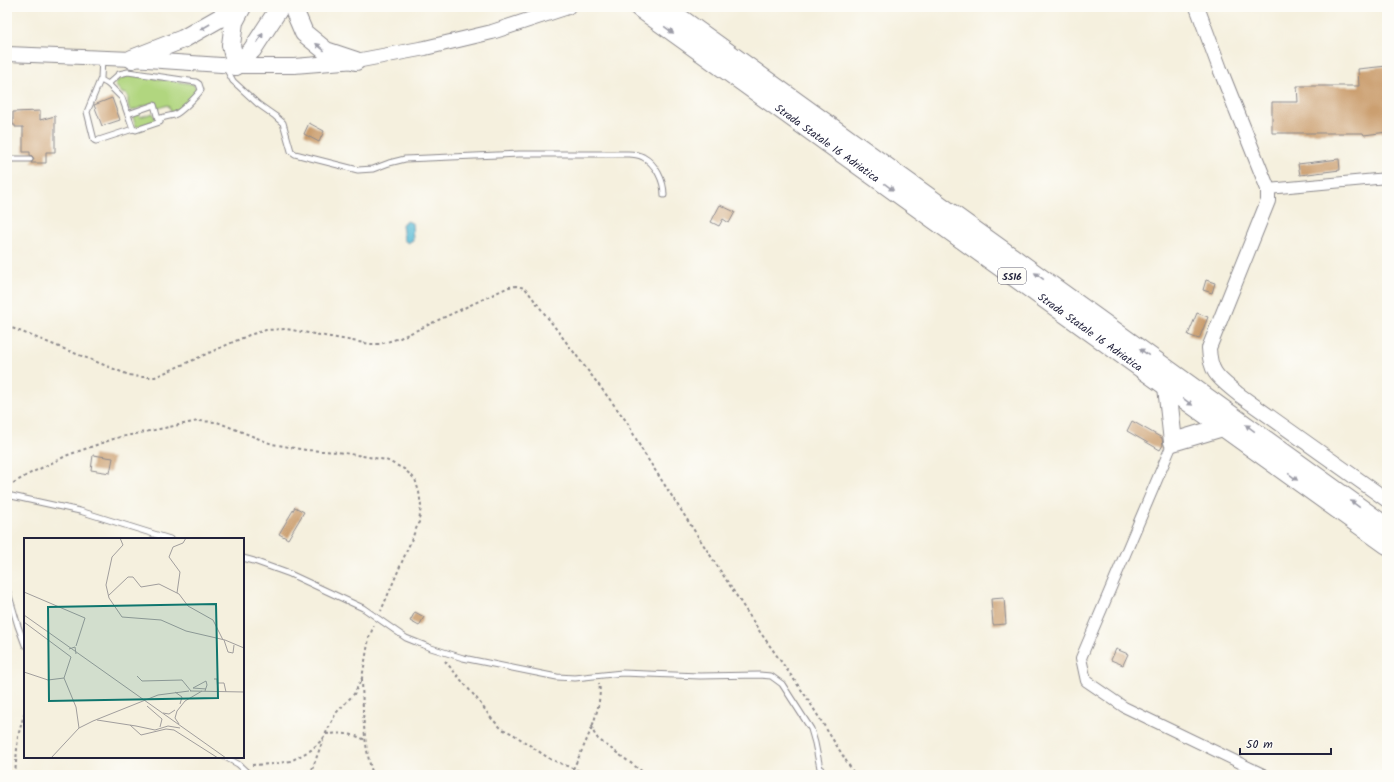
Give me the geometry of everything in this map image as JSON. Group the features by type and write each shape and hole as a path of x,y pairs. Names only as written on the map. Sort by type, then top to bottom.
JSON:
{"highway":[{"path":"132,59 183,39 238,7"},
{"path":"230,66 234,22 242,7"},
{"path":"230,66 252,50 280,7"},
{"path":"294,7 294,12 304,33 326,51 356,61"},
{"name":"Strada Statale 16 Adriatica","path":"638,7 1387,546"},
{"name":"Strada Statale 16 Adriatica","path":"665,7 1387,526"},
{"path":"1167,387 1173,442 1223,427"}],"street":[{"path":"7,54 132,59 230,66 294,66 356,61 425,48 492,32 568,7"},
{"path":"1197,7 1268,189 1268,200 1209,348 1209,362 1216,375 1238,394 1387,500"},
{"path":"1268,189 1387,178"},
{"path":"1173,442 1081,658 1086,681 1124,707 1265,775"}],"lane":[{"path":"102,58 101,80 87,112 94,140 96,142 133,129 136,130 160,122 154,105 128,114"},
{"path":"230,66 233,81 258,104 283,123 291,151 295,154 358,170 373,169 405,159 519,154 628,154 643,156 655,167 664,187 664,195"},
{"path":"108,84 119,74 128,72 196,82 199,84 201,90 198,94 176,114 158,119"},
{"path":"101,80 108,84 122,98 133,129"},
{"path":"7,159 30,159"},
{"path":"7,495 80,511 167,538"},
{"path":"244,558 290,574 362,608 406,638 463,658 557,677 575,678 622,673 700,676 771,676 782,684 811,729 820,768 824,775"},
{"path":"7,589 24,642"},
{"path":"227,758 238,764 250,775"}],"path":[{"path":"7,326 129,375 140,377 155,376 249,335 266,330 286,329 370,344 380,344 400,338 509,287 516,286 525,288 627,422 642,450 855,775"},
{"path":"7,486 68,455 116,438 198,421 217,422 272,444 306,450 338,452 386,460 404,468 415,479 421,506 419,522 386,602 377,618 369,638 362,678 363,721 365,740 373,775"},
{"path":"431,648 450,666 491,718 502,729 513,734 550,759 589,775"},
{"path":"572,769 587,740 599,704 600,690 598,675"},
{"path":"310,775 325,734 336,714 354,694 362,678"},
{"path":"15,775 18,736 24,714"},
{"path":"592,725 594,733 598,739 647,775"},
{"path":"325,734 339,733 359,736 365,740"},
{"path":"238,764 273,764 291,761 311,750 323,739"}],"green space":[{"path":"128,75 193,84 197,89 190,99 172,113 168,105 158,108 155,102 131,111 128,106 128,96 125,93 123,94 115,85 117,81"},
{"path":"139,112 140,117 153,113 156,121 136,127 132,114"}],"water":[{"path":"407,221 412,223 413,240 408,243 404,240 402,225"}],"building":[{"path":"1387,66 1387,132 1364,135 1363,133 1272,133 1272,102 1298,102 1297,86 1359,86 1358,69"},
{"path":"112,98 120,120 102,126 94,105"},
{"path":"40,111 40,120 55,116 55,152 46,152 46,163 31,163 34,159 30,155 30,152 23,152 23,127 15,127 15,125 13,125 13,112"},
{"path":"309,123 324,131 319,142 304,134"},
{"path":"1339,159 1340,170 1300,175 1298,164"},
{"path":"720,205 735,212 729,223 723,219 719,226 711,222"},
{"path":"1206,280 1215,283 1212,293 1203,290"},
{"path":"1197,313 1208,317 1199,339 1188,335"},
{"path":"1132,421 1162,438 1163,445 1160,450 1127,431"},
{"path":"93,455 113,458 110,473 91,470"},
{"path":"295,507 304,512 288,539 279,534"},
{"path":"1004,598 1006,624 993,625 991,599"},
{"path":"415,612 424,617 419,626 410,621"},
{"path":"1116,649 1128,654 1123,665 1111,660"}]}
